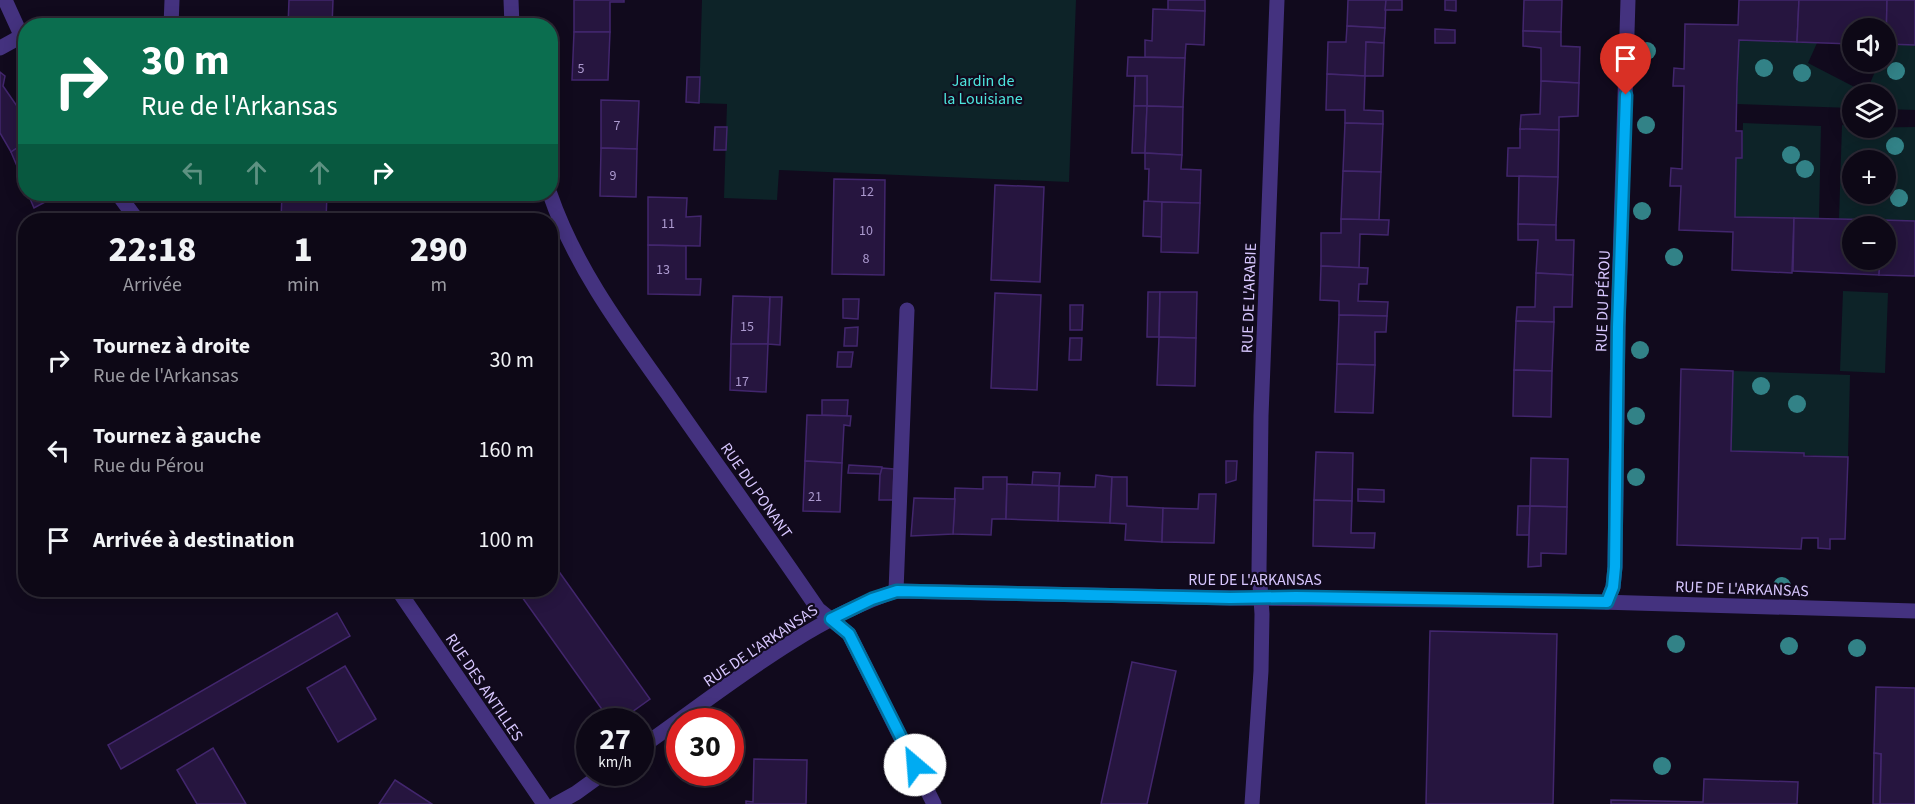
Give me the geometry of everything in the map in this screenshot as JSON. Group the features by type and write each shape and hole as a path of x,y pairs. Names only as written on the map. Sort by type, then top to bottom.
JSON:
{"street":[{"path":"5,0 18,30"},
{"path":"171,18 172,0"},
{"path":"511,0 512,18"},
{"name":"RUE DE L'ARABIE","path":"1252,804 1261,670 1259,570 1261,439 1277,0"},
{"name":"RUE DU PÉROU","path":"1607,602 1613,587 1615,567 1618,327 1628,0"},
{"path":"0,48 18,43"},
{"name":"RUE DU PONANT","path":"558,219 586,276 623,331 818,609 849,634 934,804"},
{"path":"897,591 907,310"},
{"name":"RUE DE L'ARKANSAS","path":"654,738 786,646 831,619 872,599 897,591 1607,602 1915,611"},
{"name":"RUE DES ANTILLES","path":"403,597 544,804"},
{"path":"556,804 586,786"}],"green space":[{"name":"Jardin de la Louisiane","path":"702,0 1076,0 1069,182 779,170 777,200 724,198 727,104 699,103"},
{"path":"1739,40 1817,43 1808,63 1849,84 1842,84 1842,108 1737,104"},
{"path":"1896,44 1915,45 1915,110 1896,109 1896,84 1870,84 1875,72 1896,72"},
{"path":"1743,123 1821,126 1819,219 1735,217 1736,158 1742,158"},
{"path":"1842,125 1842,138 1896,138 1896,127 1915,127 1915,221 1896,220 1896,216 1842,216 1842,219 1839,219"},
{"path":"1843,291 1888,293 1885,373 1840,371"},
{"path":"1733,371 1850,375 1848,457 1731,451"}],"building":[{"path":"289,0 333,0 332,18 288,18"},
{"path":"574,0 624,0 624,2 610,2 610,32 574,32"},
{"path":"1168,0 1205,0 1205,11 1168,10"},
{"path":"1348,0 1386,0 1385,28 1347,26"},
{"path":"1386,0 1402,0 1402,10 1385,10"},
{"path":"1445,0 1456,0 1456,11 1445,10"},
{"path":"1524,0 1562,0 1561,32 1523,31"},
{"path":"1739,0 1799,0 1797,42 1739,40 1737,84 1736,131 1742,131 1742,158 1736,158 1735,217 1794,218 1792,273 1732,270 1733,232 1679,230 1681,186 1670,186 1671,168 1682,169 1684,86 1673,86 1674,68 1684,69 1685,24 1738,25"},
{"path":"1799,0 1887,0 1887,18 1842,18 1842,44 1797,42"},
{"path":"1887,0 1915,0 1915,45 1896,44 1896,18 1887,18"},
{"path":"1153,9 1205,11 1204,45 1186,44 1185,58 1145,57 1145,40 1152,41"},
{"path":"1347,26 1385,28 1384,43 1366,42 1365,76 1327,74 1328,42 1346,42"},
{"path":"1435,29 1455,30 1455,43 1435,43"},
{"path":"1523,31 1561,32 1561,46 1580,47 1579,83 1541,81 1541,48 1523,46"},
{"path":"574,32 610,32 608,80 572,80"},
{"path":"1366,42 1384,43 1383,76 1365,76"},
{"path":"1128,57 1185,58 1183,107 1147,106 1147,76 1127,76"},
{"path":"0,72 5,76 3,86 18,108 18,147 11,152 0,133"},
{"path":"1327,74 1365,76 1364,110 1383,111 1383,124 1345,123 1345,110 1326,110"},
{"path":"1135,76 1147,76 1147,106 1134,106"},
{"path":"687,77 700,77 699,103 686,102"},
{"path":"1541,81 1579,83 1578,116 1559,117 1559,130 1520,129 1521,115 1540,114"},
{"path":"601,100 639,101 637,149 601,148"},
{"path":"1134,106 1147,106 1145,153 1132,153"},
{"path":"1147,106 1183,107 1182,155 1145,153"},
{"path":"1345,123 1383,124 1381,172 1343,171"},
{"path":"715,127 727,127 726,150 714,150"},
{"path":"1520,129 1559,130 1558,177 1507,176 1508,148 1520,148"},
{"path":"18,147 18,168 11,152"},
{"path":"601,148 637,149 636,197 600,196"},
{"path":"1145,153 1182,155 1181,169 1201,170 1200,203 1148,202 1149,169 1145,169"},
{"path":"1343,171 1381,172 1379,220 1341,219"},
{"path":"1519,176 1558,177 1556,225 1518,224"},
{"path":"834,179 885,180 884,275 832,274"},
{"path":"995,185 1044,187 1040,282 991,280"},
{"path":"648,197 687,198 686,217 701,216 700,246 648,245"},
{"path":"31,201 47,201 34,208"},
{"path":"282,201 327,201 326,213 281,213"},
{"path":"1144,201 1162,202 1162,237 1143,236"},
{"path":"1162,202 1200,203 1198,253 1161,252"},
{"path":"1794,218 1842,219 1842,270 1879,270 1879,275 1793,271"},
{"path":"1341,219 1389,220 1388,235 1360,234 1359,268 1321,266 1321,233 1341,233"},
{"path":"1896,220 1915,221 1915,276 1879,275 1879,270 1896,270"},
{"path":"1518,224 1556,225 1556,240 1574,240 1573,275 1536,273 1538,240 1518,240"},
{"path":"648,245 686,246 686,279 701,279 700,295 648,294"},
{"path":"1321,266 1368,268 1367,284 1359,284 1358,301 1388,302 1387,316 1339,315 1339,301 1320,300"},
{"path":"1536,273 1573,275 1572,307 1554,307 1554,322 1516,321 1517,307 1535,307"},
{"path":"1148,292 1160,292 1159,337 1147,337"},
{"path":"1160,292 1197,292 1196,338 1159,337"},
{"path":"995,293 1041,295 1037,390 991,388"},
{"path":"733,296 770,297 768,344 731,344"},
{"path":"770,297 782,297 780,345 768,344"},
{"path":"843,299 859,299 858,319 843,318"},
{"path":"1070,305 1083,305 1082,330 1070,330"},
{"path":"1339,315 1387,316 1386,332 1375,332 1375,365 1337,364"},
{"path":"1516,321 1554,322 1552,371 1514,370"},
{"path":"858,327 857,346 844,346 845,328"},
{"path":"1159,337 1196,338 1195,386 1157,385"},
{"path":"1070,338 1082,338 1081,360 1069,360"},
{"path":"731,344 768,344 766,392 730,390"},
{"path":"838,352 853,352 851,367 837,367"},
{"path":"1337,364 1375,365 1373,413 1335,412"},
{"path":"1681,369 1733,371 1731,451 1848,457 1845,539 1830,539 1830,549 1818,548 1818,538 1802,538 1801,549 1677,545"},
{"path":"1514,370 1552,371 1551,417 1513,416"},
{"path":"822,400 848,400 847,416 822,415"},
{"path":"807,415 851,416 850,426 844,425 842,463 805,461"},
{"path":"1316,452 1353,453 1352,501 1314,500"},
{"path":"1531,458 1568,459 1567,507 1530,506"},
{"path":"805,461 842,463 840,512 803,511"},
{"path":"1226,461 1237,461 1236,480 1226,483"},
{"path":"849,465 882,467 881,474 848,473"},
{"path":"882,468 894,469 893,500 879,500"},
{"path":"1033,472 1060,473 1059,486 1032,485"},
{"path":"1096,475 1112,477 1110,523 1058,521 1059,486 1095,487"},
{"path":"983,477 1007,477 1006,519 992,519 991,535 953,534 955,488 983,489"},
{"path":"1112,477 1127,477 1127,506 1163,508 1162,542 1125,540 1126,524 1110,523"},
{"path":"1007,484 1059,486 1058,521 1006,519"},
{"path":"1358,489 1384,490 1384,502 1358,501"},
{"path":"1199,494 1216,494 1214,543 1162,542 1163,508 1198,509"},
{"path":"914,498 955,499 953,534 911,536"},
{"path":"1314,500 1352,501 1351,533 1375,533 1374,548 1313,546"},
{"path":"1518,506 1530,506 1529,535 1517,535"},
{"path":"1530,506 1567,507 1566,554 1541,553 1541,566 1528,567"},
{"path":"558,570 650,699 637,708 601,708 522,597 558,597"},
{"path":"337,613 350,636 121,769 108,745"},
{"path":"1430,631 1557,634 1553,804 1426,804"},
{"path":"1132,662 1176,671 1147,804 1101,804"},
{"path":"345,666 376,719 338,742 307,688"},
{"path":"1876,687 1915,688 1915,804 1880,804 1881,754 1874,753"},
{"path":"213,748 246,804 197,804 177,770"},
{"path":"1874,753 1881,754 1880,804 1873,804"},
{"path":"754,759 807,760 806,804 746,804 746,801 753,802"},
{"path":"1704,779 1798,782 1797,804 1611,804 1611,800 1703,802"},
{"path":"395,780 432,804 379,804"}],"route":[{"path":"915,765 849,634 831,619 872,599 897,591 1230,598 1607,602 1613,587 1615,567 1618,327 1626,95"}]}
